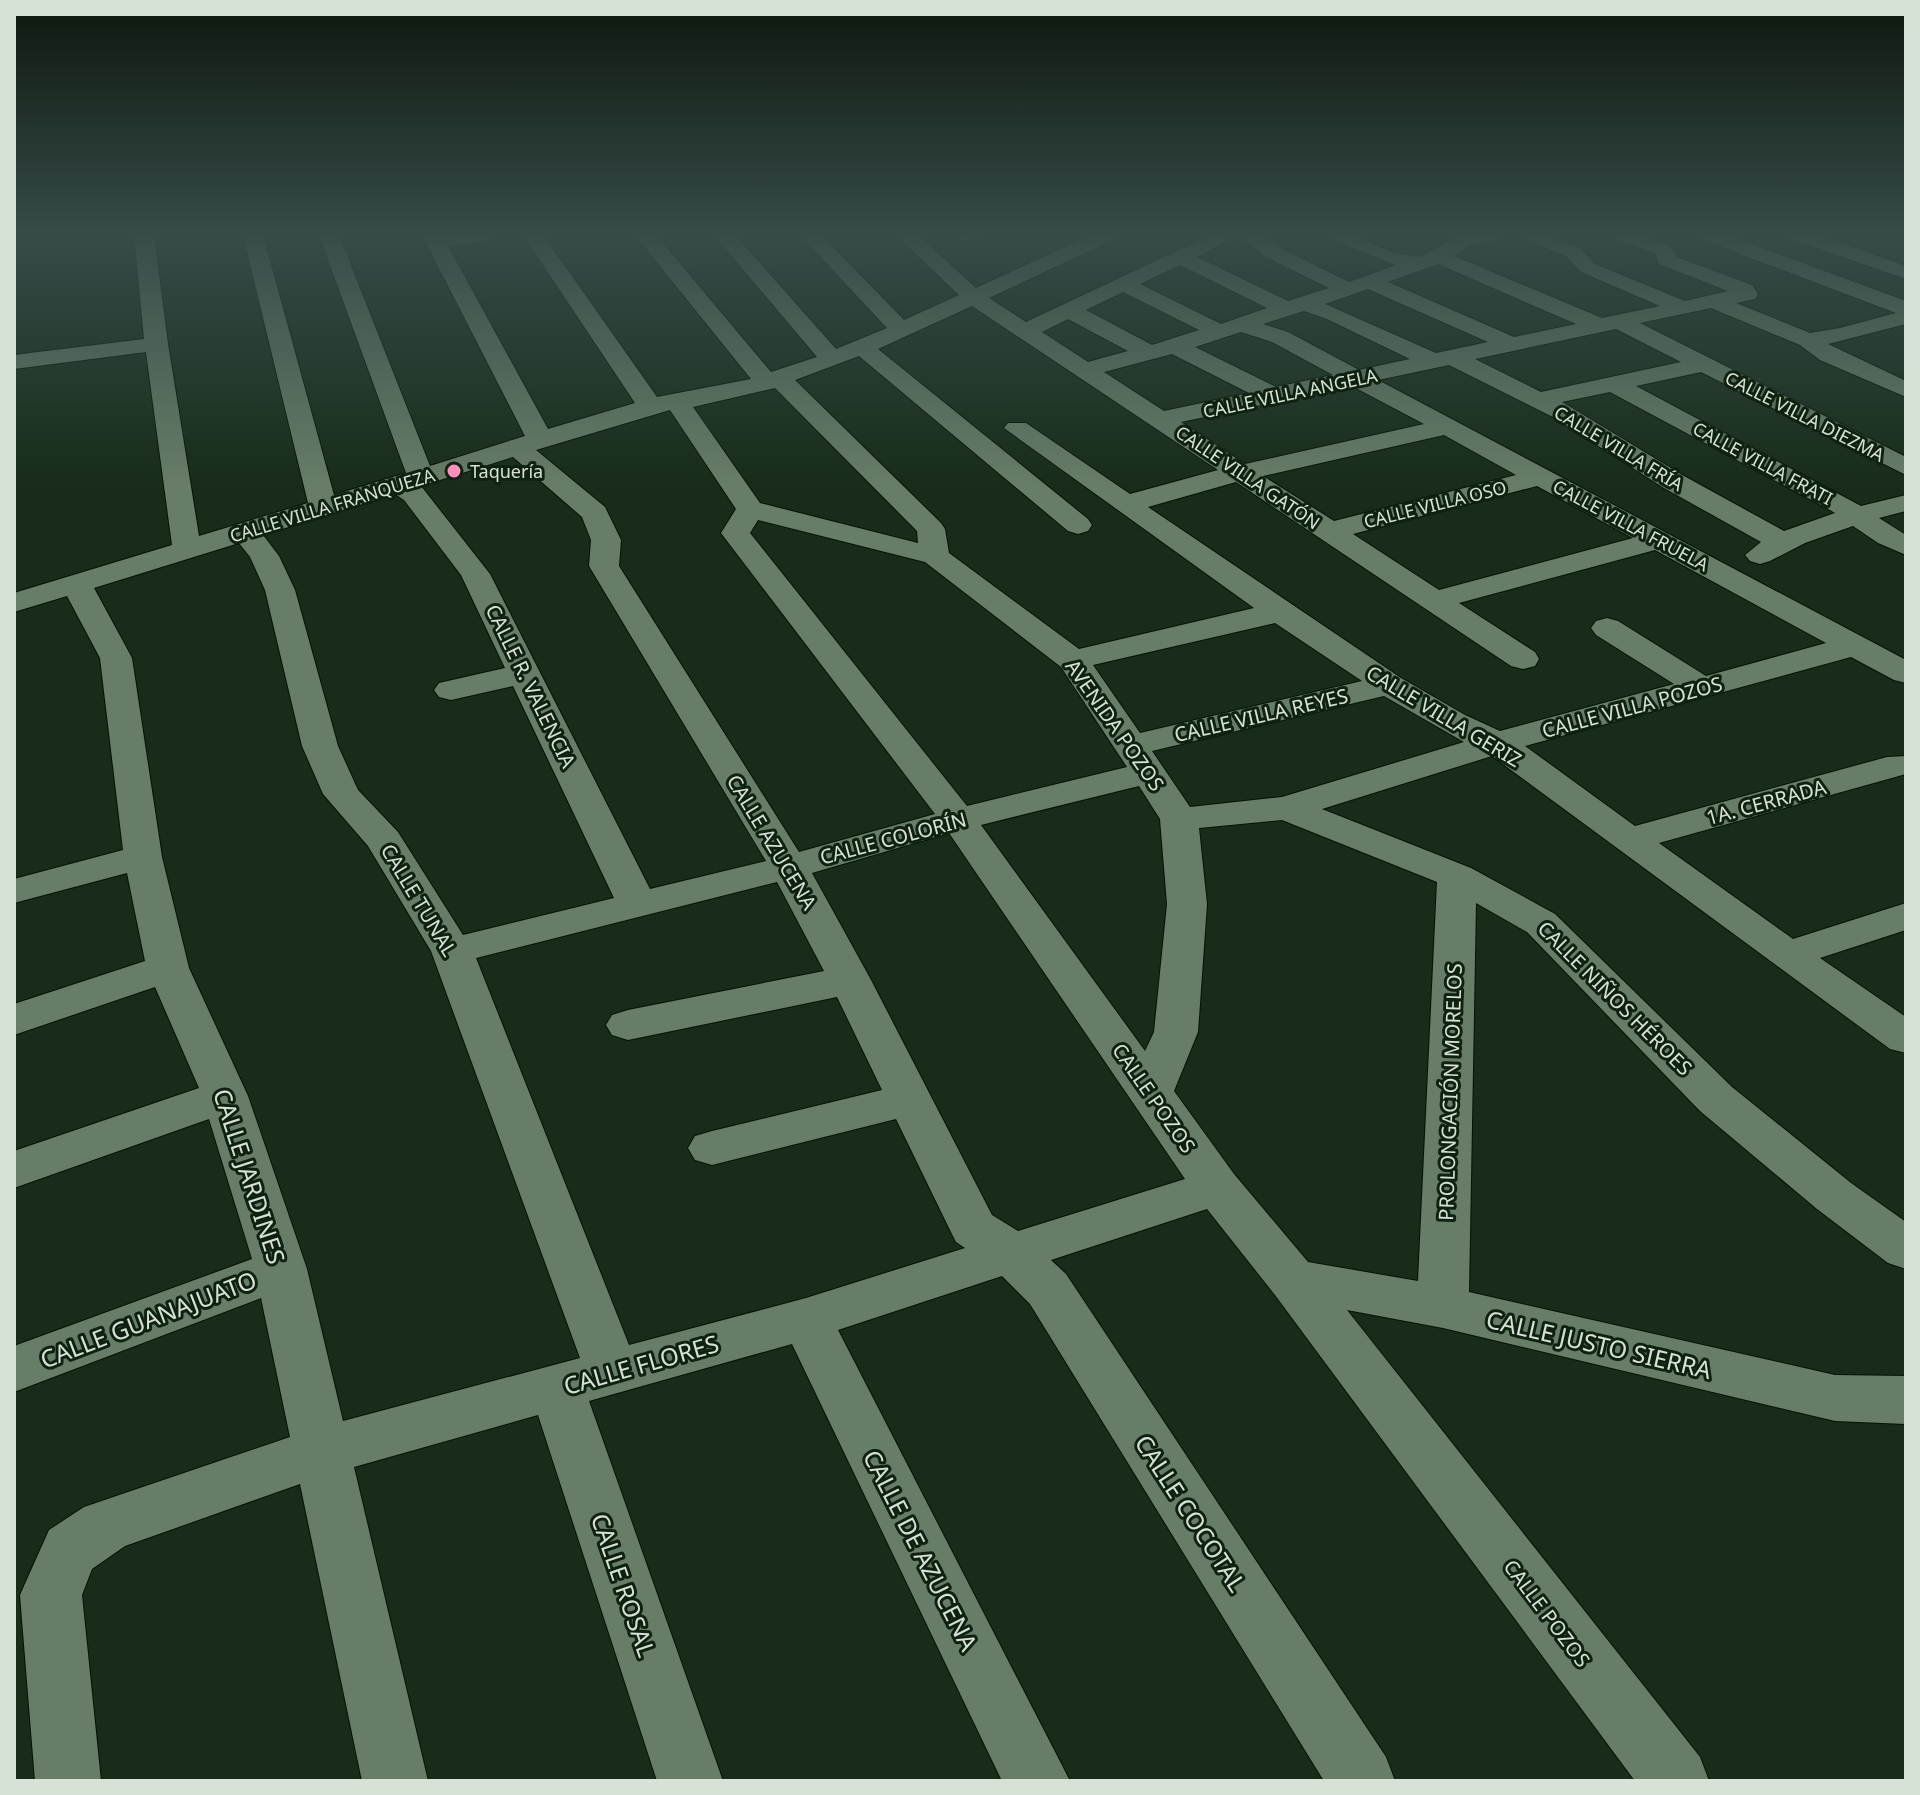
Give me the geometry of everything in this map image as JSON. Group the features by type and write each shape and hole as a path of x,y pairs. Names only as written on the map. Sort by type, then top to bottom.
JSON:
{"street":[{"path":"153,319 187,550"},
{"path":"275,319 323,507"},
{"path":"357,319 410,481"},
{"path":"471,319 529,444"},
{"path":"590,319 650,406"},
{"path":"718,319 773,381 931,529 935,556"},
{"path":"796,319 832,360"},
{"path":"872,319 888,341 963,416 1078,525"},
{"name":"CALLE VILLA FRANQUEZA","path":"14,603 650,406 678,403 773,381 888,341 930,319"},
{"name":"CALLE VILLA GATÓN","path":"1006,319 1523,659"},
{"path":"1025,331 1053,319"},
{"path":"1085,319 1149,353"},
{"name":"CALLE VILLA FRUELA","path":"1209,319 1229,327 1280,337 1906,673"},
{"path":"1085,370 1175,346 1254,319"},
{"name":"CALLE VILLA FRÍA","path":"1346,319 1538,400 1782,542"},
{"path":"1444,319 1513,345"},
{"name":"CALLE VILLA DIEZMA","path":"1597,319 1702,365 1906,467"},
{"name":"CALLE VILLA ANGELA","path":"1162,419 1634,319"},
{"path":"1756,319 1808,340 1828,355 1904,387"},
{"path":"1808,340 1842,335 1900,319"},
{"path":"14,362 156,344"},
{"path":"1175,346 1274,396"},
{"path":"1538,400 1617,386 1702,365"},
{"name":"CALLE VILLA FRATI","path":"1617,386 1857,515 1906,546"},
{"path":"678,403 750,509"},
{"path":"1126,504 1239,473 1447,427"},
{"name":"CALLE VILLA GERIZ","path":"1017,428 1390,685 1464,730 1497,743 1906,1038"},
{"name":"CALLE AZUCENA","path":"529,444 595,513 606,540 604,566 789,867 850,980 974,1228 1010,1252"},
{"name":"CALLE VILLA OSO","path":"1330,531 1540,477"},
{"name":"CALLE R. VALENCIA","path":"410,481 414,494 475,574 637,903"},
{"path":"1727,576 1782,542 1857,515 1906,503"},
{"name":"AVENIDA POZOS","path":"750,509 935,556 1073,660 1179,819 1187,904 1176,1032 1150,1093"},
{"name":"CALLE POZOS","path":"750,509 735,533 958,819 1217,1187 1293,1280 1676,1781"},
{"name":"CALLE TUNAL","path":"246,532 264,556 280,590 320,746 341,794 384,840 452,951 612,1371"},
{"path":"1436,600 1658,540"},
{"name":"CALLE JARDINES","path":"76,584 116,658 143,857 168,968 225,1096 281,1269 395,1781"},
{"path":"1073,660 1280,612"},
{"path":"1607,628 1703,688"},
{"name":"CALLE VILLA POZOS","path":"1179,819 1286,808 1497,743 1853,646"},
{"path":"451,690 526,673"},
{"name":"CALLE VILLA REYES","path":"1140,759 1390,685"},
{"name":"CALLE COLORÍN","path":"452,951 789,867 958,819 1140,759"},
{"name":"1A. CERRADA","path":"1631,839 1900,765"},
{"name":"CALLE NIÑOS HÉROES","path":"1286,808 1457,876 1541,923 1716,1099 1834,1196 1906,1249"},
{"path":"14,891 143,857"},
{"name":"PROLONGACIÓN MORELOS","path":"1443,1307 1457,876"},
{"path":"1787,955 1906,916"},
{"path":"14,1020 168,968"},
{"path":"628,1025 850,980"},
{"path":"14,1170 225,1096"},
{"path":"712,1148 908,1100"},
{"name":"CALLE FLORES","path":"68,1781 51,1595 70,1550 105,1526 322,1451 806,1319 1217,1187"},
{"name":"CALLE COCOTAL","path":"1010,1252 1048,1289 1362,1781"},
{"name":"CALLE GUANAJUATO","path":"14,1369 281,1269"},
{"name":"CALLE JUSTO SIERRA","path":"1293,1280 1443,1307 1835,1398 1906,1400"},
{"name":"CALLE DE AZUCENA","path":"806,1319 1037,1781"},
{"name":"CALLE ROSAL","path":"557,1388 690,1781"}],"place":[{"name":"Taquería","path":"454,471"}]}
